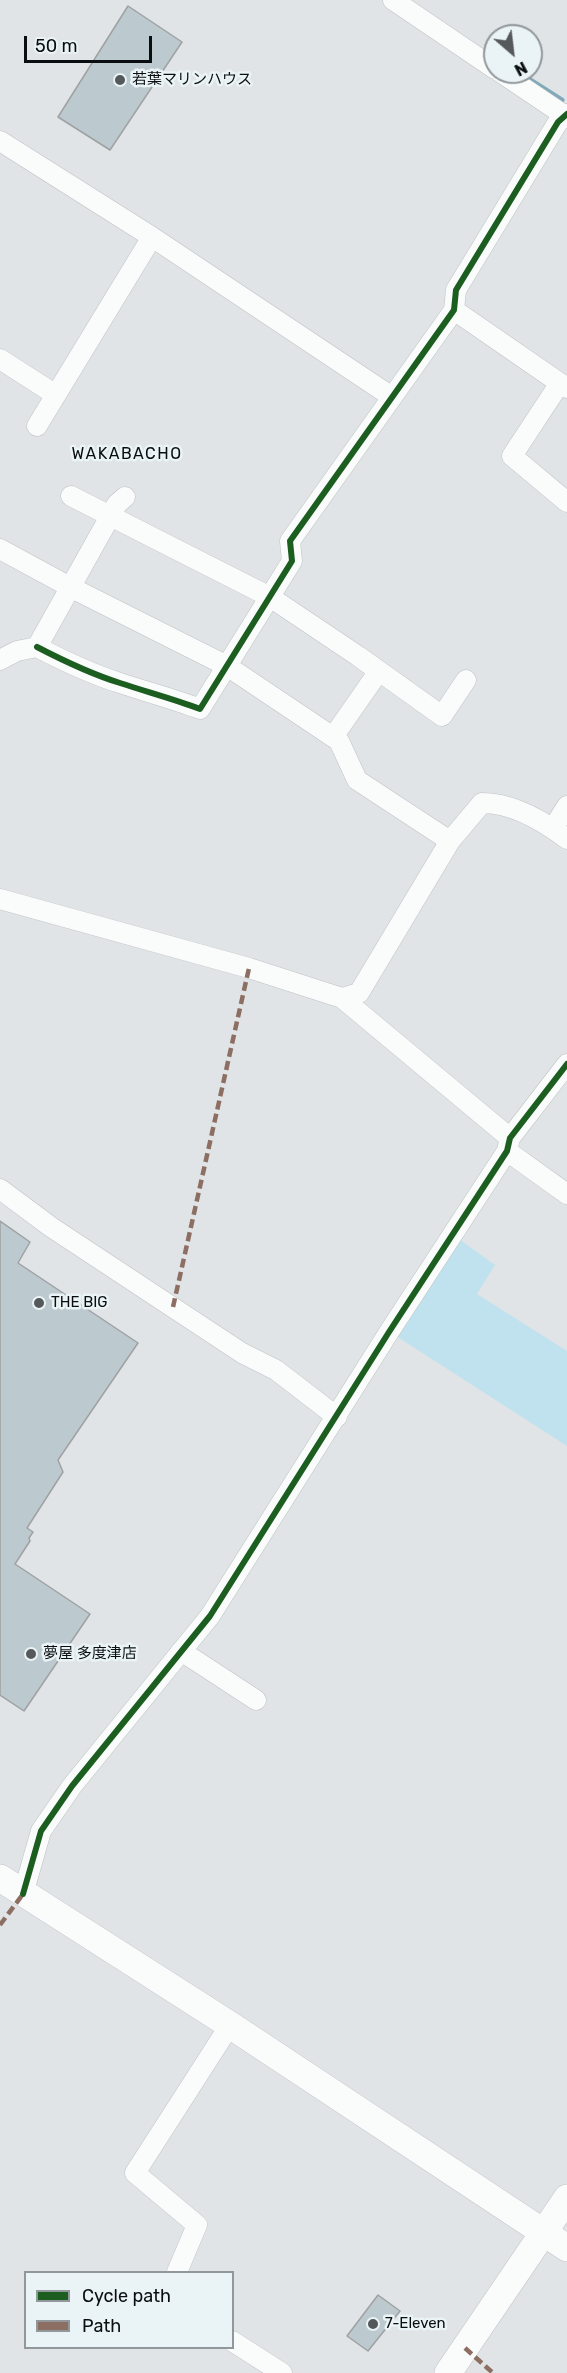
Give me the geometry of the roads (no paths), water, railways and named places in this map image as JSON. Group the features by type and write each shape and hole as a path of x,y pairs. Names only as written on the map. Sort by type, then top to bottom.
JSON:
{"street":[{"path":"399,1 483,60"},
{"path":"0,660 17,651 38,647 69,663 119,683 200,709 292,561 290,541 454,310 456,290 552,132 566,116 518,84"},
{"path":"0,141 152,237 392,397"},
{"path":"37,426 152,237"},
{"path":"454,310 563,385 512,456 567,502"},
{"path":"0,359 56,395"},
{"path":"71,496 270,597 442,716 466,680"},
{"path":"38,647 117,504 125,497"},
{"path":"0,549 227,666 339,741 357,780 450,841"},
{"path":"333,737 379,671"},
{"path":"342,998 358,993 450,841 482,803 508,805 560,834 567,806"},
{"path":"0,899 249,968 342,998 567,1194"},
{"path":"23,1893 41,1831 72,1786 210,1616 508,1144 567,1064"},
{"path":"0,1189 51,1227 242,1353 276,1370 337,1417"},
{"path":"182,1651 256,1700"},
{"path":"0,1878 230,2025 567,2248"},
{"path":"177,2271 197,2225 135,2173 230,2025"},
{"path":"448,2373 567,2198"},
{"path":"234,2342 282,2373"}],"waterway":[{"path":"537,84 562,100"}],"place":[{"name":"若葉マリンハウス","path":"120,80"},
{"name":"THE BIG","path":"39,1303"},
{"name":"夢屋 多度津店","path":"31,1654"},
{"name":"7-Eleven","path":"373,2324"}],"district":[{"name":"WAKABACHO","path":"127,454"}]}
